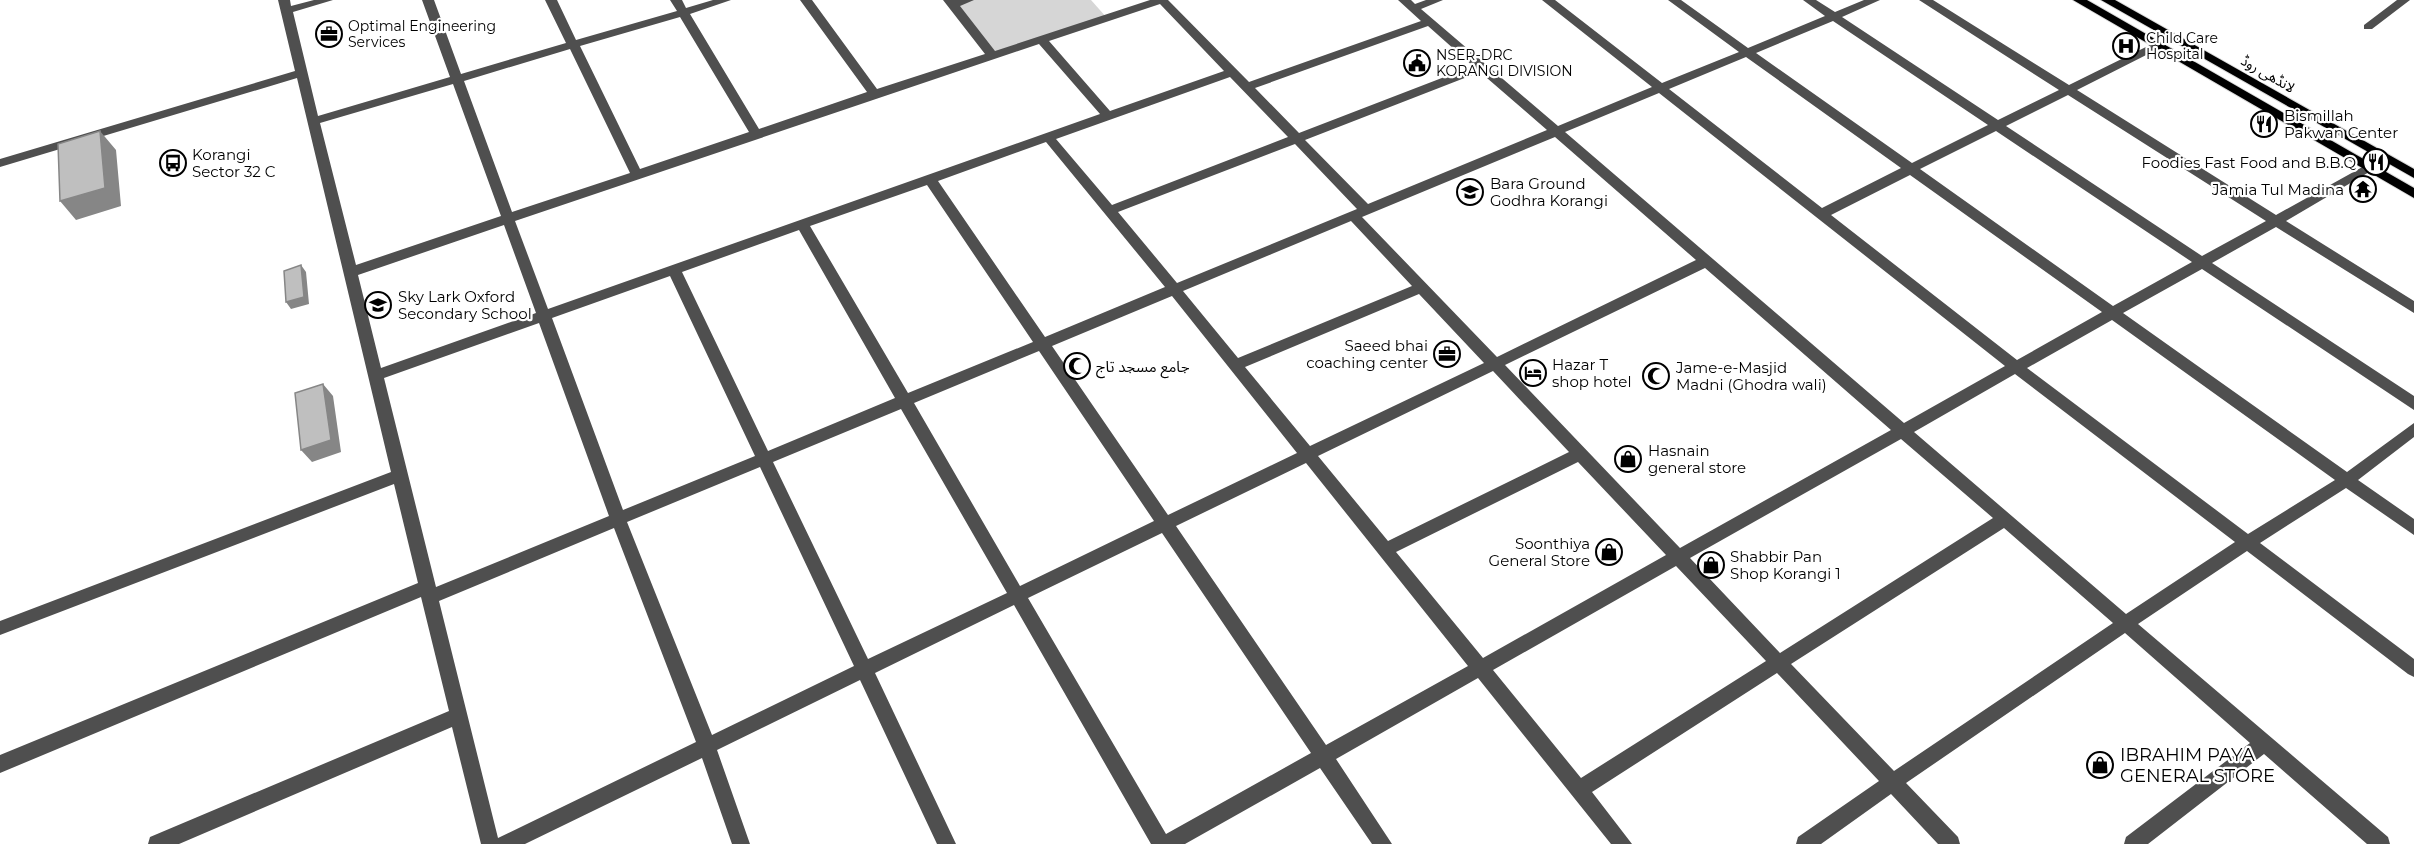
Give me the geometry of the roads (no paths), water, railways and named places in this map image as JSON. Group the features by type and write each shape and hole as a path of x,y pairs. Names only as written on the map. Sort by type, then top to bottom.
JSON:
{"main road":[{"name":"لانڈھی روڈ","path":"2079,0 2414,194"},
{"name":"لانڈھی روڈ","path":"2107,0 2414,174"}],"street":[{"path":"327,0 286,5 490,844"},
{"path":"428,0 618,519 707,746 741,844"},
{"path":"551,0 637,175"},
{"path":"676,0 756,134"},
{"path":"314,121 725,0"},
{"path":"807,0 874,94"},
{"path":"951,2 968,0"},
{"path":"351,272 874,94 1162,0 1297,138 1422,287 1493,364 1950,844"},
{"path":"1409,4 1437,0"},
{"path":"1548,0 2016,367 2414,669"},
{"path":"1674,0 2414,528"},
{"path":"1809,0 2414,404"},
{"path":"0,764 428,592 618,519 1874,0"},
{"path":"1925,0 2414,308"},
{"path":"2368,27 2404,0"},
{"path":"951,2 992,55"},
{"path":"1409,4 2381,844"},
{"path":"1247,87 1429,22"},
{"path":"1042,40 1108,116"},
{"path":"1821,214 2158,45"},
{"path":"1109,211 1482,67"},
{"path":"376,375 1232,72"},
{"path":"0,163 302,74"},
{"path":"1048,137 1174,289 1623,844"},
{"path":"1167,844 2370,168"},
{"path":"930,179 1383,844"},
{"path":"802,224 1161,844"},
{"path":"505,844 1707,261"},
{"path":"674,270 947,844"},
{"path":"1235,365 1422,287"},
{"path":"1805,844 2126,623 2248,542 2348,480 2414,429"},
{"path":"1385,550 1580,454"},
{"path":"0,628 400,475"},
{"path":"1579,790 2006,518"},
{"path":"157,844 458,716"},
{"path":"2133,844 2264,743"}],"place":[{"name":"Optimal Engineering Services","path":"329,34"},
{"name":"Child Care Hospital","path":"2126,46"},
{"name":"NSER-DRC KORANGI DIVISION","path":"1417,63"},
{"name":"Bismillah Pakwan Center","path":"2264,124"},
{"name":"Foodies Fast Food and B.B.Q","path":"2376,162"},
{"name":"Korangi Sector 32 C","path":"173,163"},
{"name":"Jamia Tul Madina","path":"2363,189"},
{"name":"Bara Ground Godhra Korangi","path":"1470,192"},
{"name":"Sky Lark Oxford Secondary School","path":"378,305"},
{"name":"Saeed bhai coaching center","path":"1447,354"},
{"name":"جامع مسجد تاج","path":"1077,366"},
{"name":"Hazar T shop hotel","path":"1533,373"},
{"name":"Jame-e-Masjid Madni (Ghodra wali)","path":"1656,376"},
{"name":"Hasnain general store","path":"1628,459"},
{"name":"Soonthiya General Store","path":"1609,552"},
{"name":"Shabbir Pan Shop Korangi 1","path":"1711,565"},
{"name":"IBRAHIM PAYA GENERAL STORE","path":"2100,765"}]}
